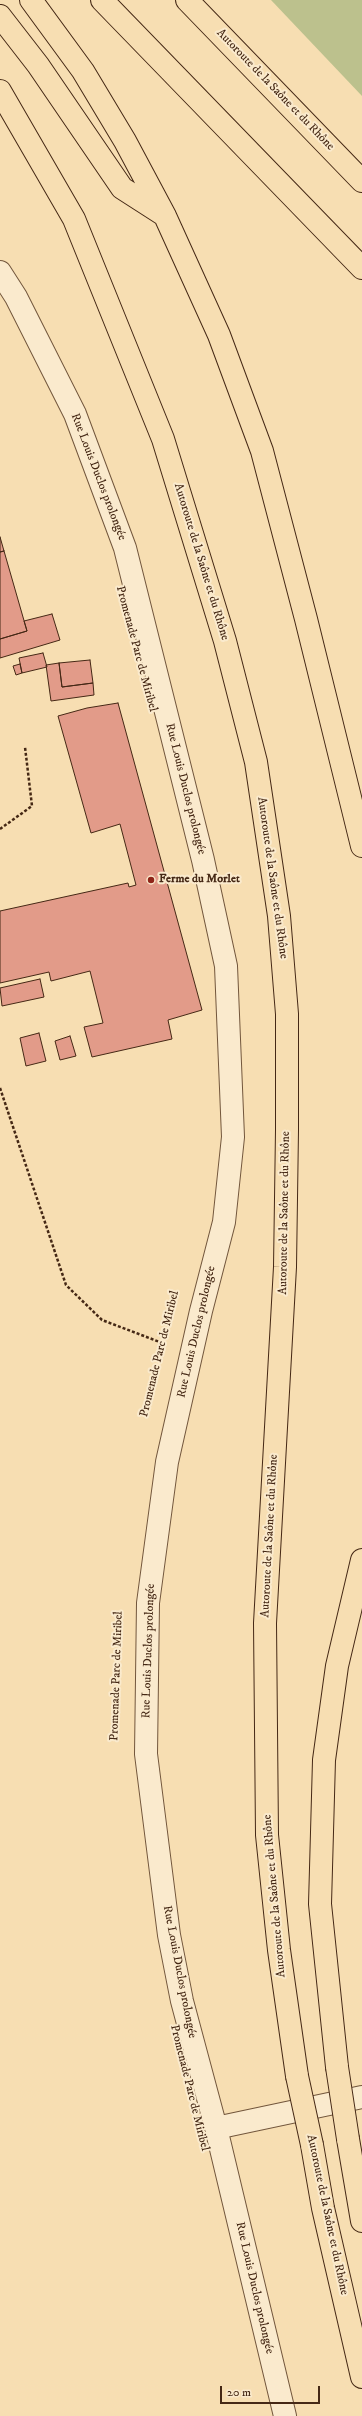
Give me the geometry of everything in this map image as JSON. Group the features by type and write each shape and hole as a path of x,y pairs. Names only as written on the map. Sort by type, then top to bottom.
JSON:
{"highway":[{"path":"31,0 82,71 125,141 165,216 219,335 262,451 306,619 362,846"},
{"path":"102,0 362,268"},
{"name":"Autoroute de la Saône et du Rhône","path":"187,0 362,181"},
{"path":"0,16 38,65 122,188 165,216"},
{"name":"Autoroute de la Saône et du Rhône","path":"0,91 74,219 163,439 225,641 256,762 278,908 287,1014 285,1267 265,1623 268,1835 279,1950 298,2076 323,2208 362,2377"},
{"path":"362,1560 337,1666 324,1760 320,1904 337,2067 362,2221"}],"street":[{"name":"Rue Louis Duclos prolongée","path":"0,272 16,297 75,414 125,548 203,860 226,966 233,1136 225,1214 201,1311 167,1462 148,1603 146,1754 169,1934 182,2001 216,2128 285,2416"},
{"path":"216,2128 362,2097"}],"path":[{"path":"0,830 32,806 25,747"},
{"path":"0,1088 66,1285 102,1320 166,1344"}],"green space":[{"path":"271,0 362,0 362,96"}],"building":[{"path":"0,537 4,551 0,552"},
{"path":"4,551 27,631 0,639 0,552"},
{"path":"52,614 60,640 0,658 0,639 27,631 24,621"},
{"path":"43,653 47,667 22,673 19,658"},
{"path":"90,660 93,683 62,687 59,663"},
{"path":"59,663 62,687 93,683 94,695 51,701 46,665"},
{"path":"20,664 22,673 16,675 13,666"},
{"name":"Ferme du Morlet","path":"118,703 202,1010 168,1020 172,1039 92,1057 84,1027 103,1023 90,971 51,981 49,972 0,983 0,911 128,883 129,887 136,885 120,824 91,833 58,716 87,708"},
{"path":"40,979 44,997 2,1006 0,988"},
{"path":"39,1033 46,1061 26,1066 20,1038"},
{"path":"70,1036 76,1056 60,1060 55,1041"}],"place":[{"name":"Ferme du Morlet","path":"151,880"}]}
